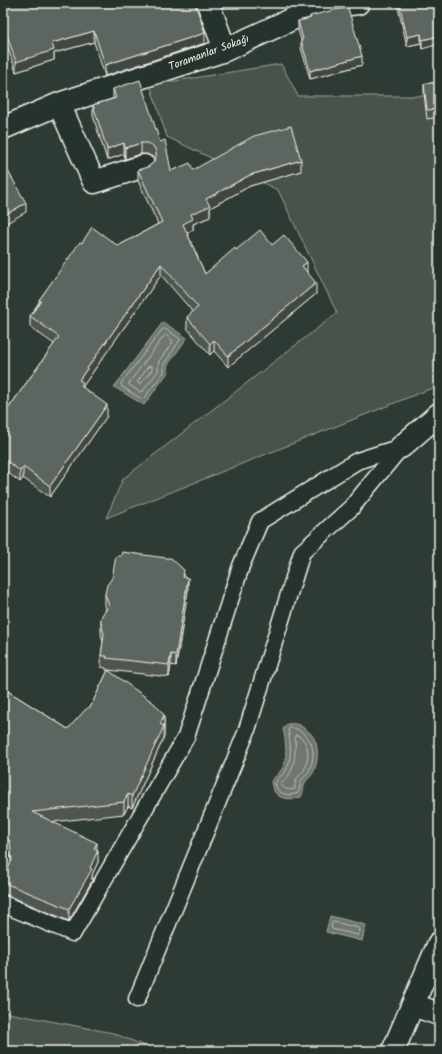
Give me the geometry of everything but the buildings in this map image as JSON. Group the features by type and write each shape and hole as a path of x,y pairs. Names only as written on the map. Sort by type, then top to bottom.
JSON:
{"street":[{"path":"208,3 225,50"},
{"name":"Toramanlar Sokağı","path":"3,128 59,104 225,50 316,8 358,3"},
{"path":"59,104 94,182 144,166"},
{"path":"401,447 439,414"},
{"path":"393,1051 439,943"},
{"path":"413,1005 439,1014"}],"lane":[{"path":"3,904 73,933 186,737 241,566 260,521 357,461 401,447"},
{"path":"137,999 246,733 302,552 351,508 401,447"}],"shaded area":[{"path":"281,64 298,96 439,96 439,387 427,390 106,518 123,479 337,313 278,190 167,137 150,85"},
{"path":"3,1012 113,1033 157,1051 3,1051"}],"water":[{"path":"163,322 187,338 167,366 169,371 144,405 114,387"},
{"path":"287,724 299,725 309,732 313,736 317,746 315,768 305,783 301,797 290,799 277,795 274,792 271,781 280,772 284,765 286,750 283,729"},
{"path":"330,916 366,925 362,941 326,932"}]}
